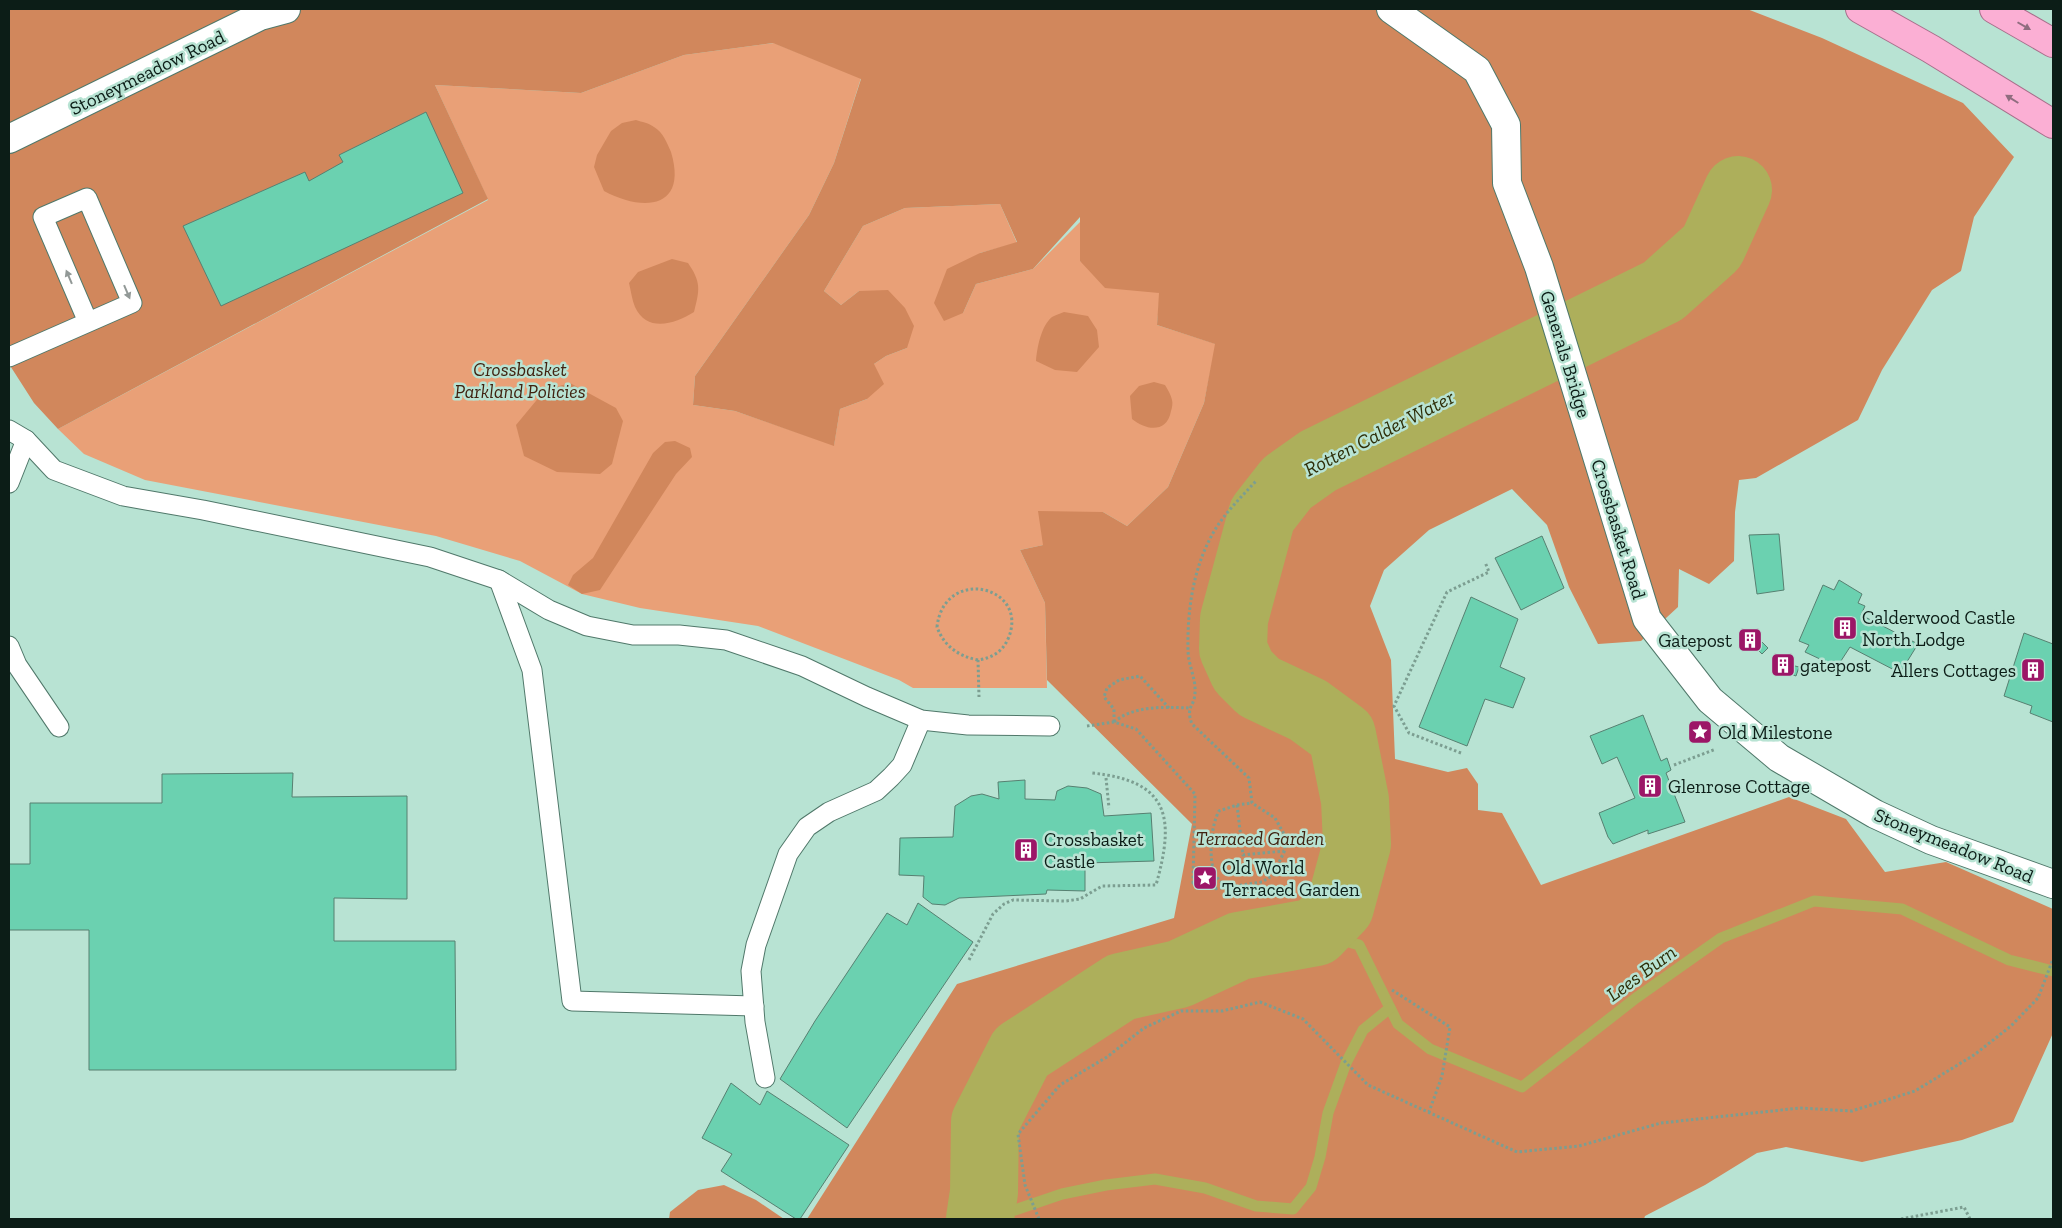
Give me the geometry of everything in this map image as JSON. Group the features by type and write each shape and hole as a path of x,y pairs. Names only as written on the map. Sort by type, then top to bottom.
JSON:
{"highway":[{"path":"1860,9 1931,49 2053,124"},
{"path":"1994,9 2053,43"}],"street":[{"name":"Stoneymeadow Road","path":"9,139 260,16 286,9"},
{"name":"Generals Bridge","path":"1391,9 1477,70 1506,125 1507,183 1539,267 1592,440"},
{"name":"Crossbasket Road","path":"1592,440 1647,619"},
{"name":"Stoneymeadow Road","path":"1647,619 1710,700 1779,758 1875,814 1931,840 2053,884"}],"lane":[{"path":"9,357 132,303 87,198 43,217 88,322"},
{"path":"9,430 26,440 54,470 122,496 203,510 430,557 499,580 549,610 587,626 632,635 679,635 726,640 802,666 921,720 979,725 1050,726"},
{"path":"9,483 26,440"},
{"path":"499,580 532,670 572,1001 754,1006"},
{"path":"9,646 17,665 60,727"},
{"path":"765,1078 754,1006 751,971 756,945 788,854 807,828 829,812 876,791 891,777 902,765 921,720"}],"path":[{"path":"1252,803 1249,778 1192,724 1188,714 1195,691 1188,657 1188,636 1189,605 1195,581 1214,533 1223,519 1256,481"},
{"path":"1461,753 1409,733 1394,706 1446,592 1489,572 1485,562"},
{"path":"969,588 987,591 1001,597 1011,612 1013,623 1005,645 999,652 989,658 978,660 962,656 948,646 937,627 942,608 955,594 969,588"},
{"path":"978,660 979,725"},
{"path":"1114,722 1114,709 1104,697 1107,688 1118,680 1140,676 1169,708"},
{"path":"1114,722 1122,715 1149,709 1190,708"},
{"path":"1087,726 1114,722 1136,729 1195,794 1193,883 1214,889 1262,882 1273,875 1285,850 1284,834 1275,818 1252,803 1219,811 1213,821 1211,849 1214,872 1225,887"},
{"path":"1674,765 1721,747"},
{"path":"969,960 993,914 1004,904 1013,900 1066,901 1080,899 1102,886 1156,886 1164,843 1162,806 1154,795 1128,780 1114,775 1092,773"},
{"path":"1106,778 1109,808"},
{"path":"1238,805 1243,855 1285,850"},
{"path":"1039,1219 1024,1185 1018,1134 1060,1085 1107,1057 1144,1028 1181,1012 1222,1010 1260,1002 1303,1019 1368,1085 1517,1152 1579,1146 1661,1123 1800,1108 1852,1111 1915,1091 1974,1055 2011,1026 2040,993 2053,959"},
{"path":"1392,990 1450,1027 1442,1076 1429,1112"},
{"path":"1900,1219 1964,1207 1970,1219"}],"green space":[{"name":"Terraced Garden","path":"9,9 1747,9 1822,38 1963,103 2014,157 1974,217 1961,271 1932,290 1882,370 1858,420 1756,478 1739,480 1735,512 1734,561 1709,584 1679,569 1678,607 1641,641 1598,644 1569,587 1547,525 1512,489 1429,530 1384,570 1370,606 1391,660 1395,759 1448,772 1467,768 1478,784 1478,810 1502,813 1541,885 1789,797 1846,819 1885,872 1946,862 2053,909 2053,1033 2013,1122 1962,1140 1862,1162 1786,1147 1757,1153 1705,1185 1645,1216 1644,1219 807,1219 957,984 1174,918 1192,824 1047,680 1045,603 1020,550 1043,545 1038,511 1103,512 1127,526 1168,487 1204,403 1215,344 1157,325 1159,293 1105,288 1080,261 1080,217 1033,269 976,284 963,313 944,321 934,303 947,269 980,253 1017,242 1000,204 905,208 863,226 824,291 841,305 859,291 888,290 905,308 914,326 907,348 886,356 874,364 884,384 867,399 840,409 834,446 735,411 693,405 695,376 809,215 834,163 861,79 773,43 684,55 581,93 435,85 488,199 58,429 34,403 9,364"},
{"name":"Crossbasket Parkland Policies","path":"774,43 861,78 834,163 809,215 695,376 693,405 735,411 834,445 840,409 867,399 874,364 886,356 907,348 859,291 841,305 824,291 863,226 905,208 1000,204 1017,243 980,253 963,313 976,284 1033,269 1080,222 1080,261 1160,293 1157,325 1216,344 1204,403 1168,487 1127,526 1103,512 1043,545 1020,550 1045,603 1047,688 913,688 899,680 758,626 640,608 582,594 520,561 436,536 145,480 84,454 58,429 488,200 435,85 581,93 684,55"},
{"path":"636,120 650,124 657,129 671,152 675,171 673,185 668,195 658,201 647,203 633,202 604,191 594,167 597,155 611,131 622,123"},
{"path":"672,259 688,263 695,275 698,291 694,312 670,323 654,323 640,315 635,307 629,283 638,272"},
{"path":"1064,312 1088,316 1097,330 1099,347 1077,372 1055,370 1036,361 1042,331 1052,317"},
{"path":"1154,382 1165,385 1172,403 1169,418 1165,424 1155,428 1143,426 1132,419 1130,396 1139,386"},
{"path":"570,383 616,408 623,421 612,464 600,474 557,472 524,456 516,425 545,390"},
{"path":"675,441 690,448 692,457 676,474 600,590 582,594 568,585 573,575 593,558 653,453 665,442"},
{"path":"724,1185 756,1200 784,1219 669,1219 670,1212 698,1190"}],"building":[{"path":"426,112 463,193 221,306 183,226 305,172 309,181 343,162 339,155"},
{"path":"1779,534 1784,590 1757,594 1749,535"},
{"path":"1542,536 1564,588 1521,610 1495,558"},
{"name":"Calderwood Castle North Lodge","path":"1839,580 1862,594 1858,603 1865,606 1861,615 1918,644 1900,673 1850,647 1837,667 1805,652 1809,645 1799,641 1823,585 1834,590"},
{"path":"1471,597 1518,619 1500,667 1525,678 1513,708 1485,699 1467,746 1419,727"},
{"name":"Allers Cottages","path":"2024,633 2053,644 2053,722 2030,713 2032,706 2004,696"},
{"name":"Gatepost","path":"1750,634 1756,640 1751,646 1744,641"},
{"name":"Gatepost","path":"1762,642 1768,648 1762,654 1757,649"},
{"name":"gatepost","path":"1781,659 1788,663 1786,669 1778,667"},
{"name":"Gatepost","path":"1791,665 1799,667 1796,676 1788,673"},
{"name":"Glenrose Cottage","path":"1643,715 1661,761 1667,758 1671,770 1666,773 1685,822 1648,834 1648,830 1613,844 1608,837 1599,813 1635,798 1617,757 1602,764 1590,736"},
{"path":"293,773 292,797 407,796 407,899 334,898 334,941 455,941 456,1070 89,1070 89,930 9,930 9,864 30,864 30,803 162,803 162,774"},
{"name":"Crossbasket Castle","path":"1025,780 1025,799 1055,800 1057,791 1068,786 1087,788 1101,794 1104,816 1151,813 1154,861 1085,863 1085,891 1047,890 1046,894 959,898 945,905 932,904 923,897 924,876 899,875 900,838 953,837 955,806 971,796 982,794 999,799 998,782"},
{"path":"918,903 973,942 847,1128 780,1079 815,1021 887,913 907,925"},
{"path":"731,1083 760,1105 767,1091 849,1145 800,1219 796,1219 721,1171 732,1154 702,1138"}],"waterway":[{"name":"Rotten Calder Water","path":"980,1219 984,1192 985,1122 1021,1052 1121,987 1179,974 1239,946 1316,932 1340,907 1357,844 1355,800 1342,735 1308,710 1259,687 1243,671 1233,649 1234,619 1262,515 1287,483 1318,461 1663,291 1712,247 1738,190"},
{"name":"Lees Burn","path":"1316,932 1359,945 1398,1024 1430,1049 1522,1087 1636,998 1721,938 1814,901 1902,909 2009,960 2053,971"},
{"path":"981,1214 1015,1210 1062,1194 1106,1185 1155,1179 1205,1188 1256,1206 1293,1209 1311,1187 1320,1157 1328,1113 1346,1063 1363,1030 1390,1008"}],"place":[{"name":"Calderwood Castle North Lodge","path":"1845,628"},
{"name":"Gatepost","path":"1750,640"},
{"name":"gatepost","path":"1783,665"},
{"name":"Allers Cottages","path":"2033,670"},
{"name":"Old Milestone","path":"1700,732"},
{"name":"Glenrose Cottage","path":"1650,786"},
{"name":"Crossbasket Castle","path":"1026,850"},
{"name":"Old World Terraced Garden","path":"1205,878"}]}
